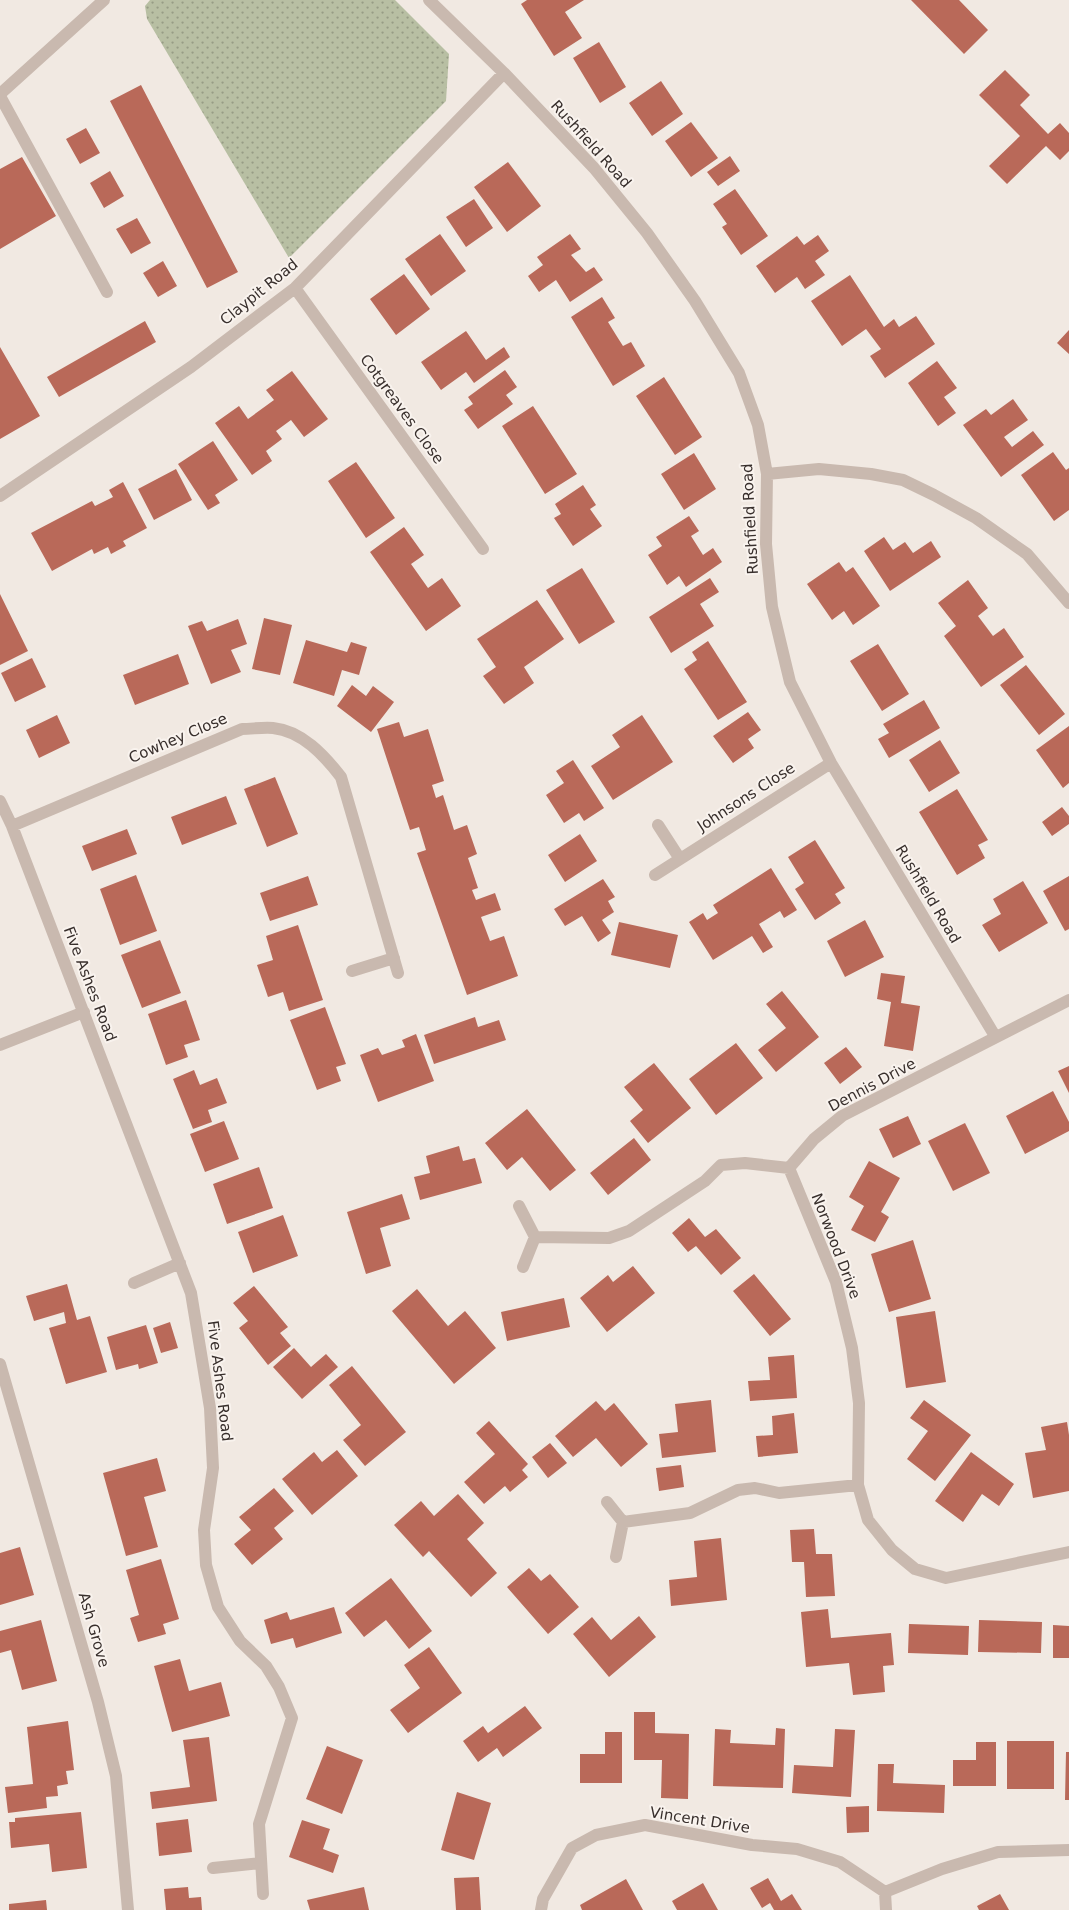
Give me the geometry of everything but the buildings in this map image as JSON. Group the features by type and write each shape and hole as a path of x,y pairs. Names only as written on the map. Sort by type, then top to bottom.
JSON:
{"street":[{"path":"104,0 0,95 107,292"},
{"name":"Rushfield Road","path":"429,0 504,73 594,168 647,232 696,301 739,373 758,425 767,474 766,544 772,607 790,682 830,763 995,1036"},
{"name":"Claypit Road","path":"0,496 191,367 295,288 504,73"},
{"name":"Cotgreaves Close","path":"295,288 483,549"},
{"path":"767,474 819,469 871,474 902,480 976,518 1026,554 1069,603"},
{"name":"Cowhey Close","path":"12,826 242,729 274,728 298,736 325,756 341,777 398,973"},
{"name":"Johnsons Close","path":"655,874 830,763"},
{"name":"Five Ashes Road","path":"0,802 12,826 191,1293 210,1408 214,1468 204,1530 206,1565 218,1607 240,1641 266,1666 279,1686 292,1718 259,1824 263,1894"},
{"path":"658,825 680,859"},
{"path":"352,971 394,958"},
{"name":"Dennis Drive","path":"789,1168 814,1139 842,1116 956,1060 995,1036 1069,1000"},
{"path":"0,1045 84,1012"},
{"path":"535,1237 609,1238 629,1231 705,1181 721,1165 745,1163 789,1168"},
{"name":"Norwood Drive","path":"789,1168 836,1282 852,1348 859,1404 858,1485 868,1520 892,1550 915,1570 946,1578 1069,1552"},
{"path":"519,1206 535,1237 523,1267"},
{"path":"134,1283 180,1263"},
{"name":"Ash Grove","path":"0,1364 98,1702 116,1776 128,1910"},
{"path":"623,1522 690,1513 738,1490 755,1488 779,1493 858,1485"},
{"path":"607,1502 623,1522 616,1557"},
{"name":"Vincent Drive","path":"541,1910 544,1898 572,1848 596,1835 645,1825 797,1850 840,1862 886,1892"},
{"path":"886,1910 886,1892 942,1869 998,1852 1069,1850"},
{"path":"213,1868 261,1864"}],"green space":[{"path":"150,0 395,0 449,54 446,101 289,258 147,19 145,6"}]}
